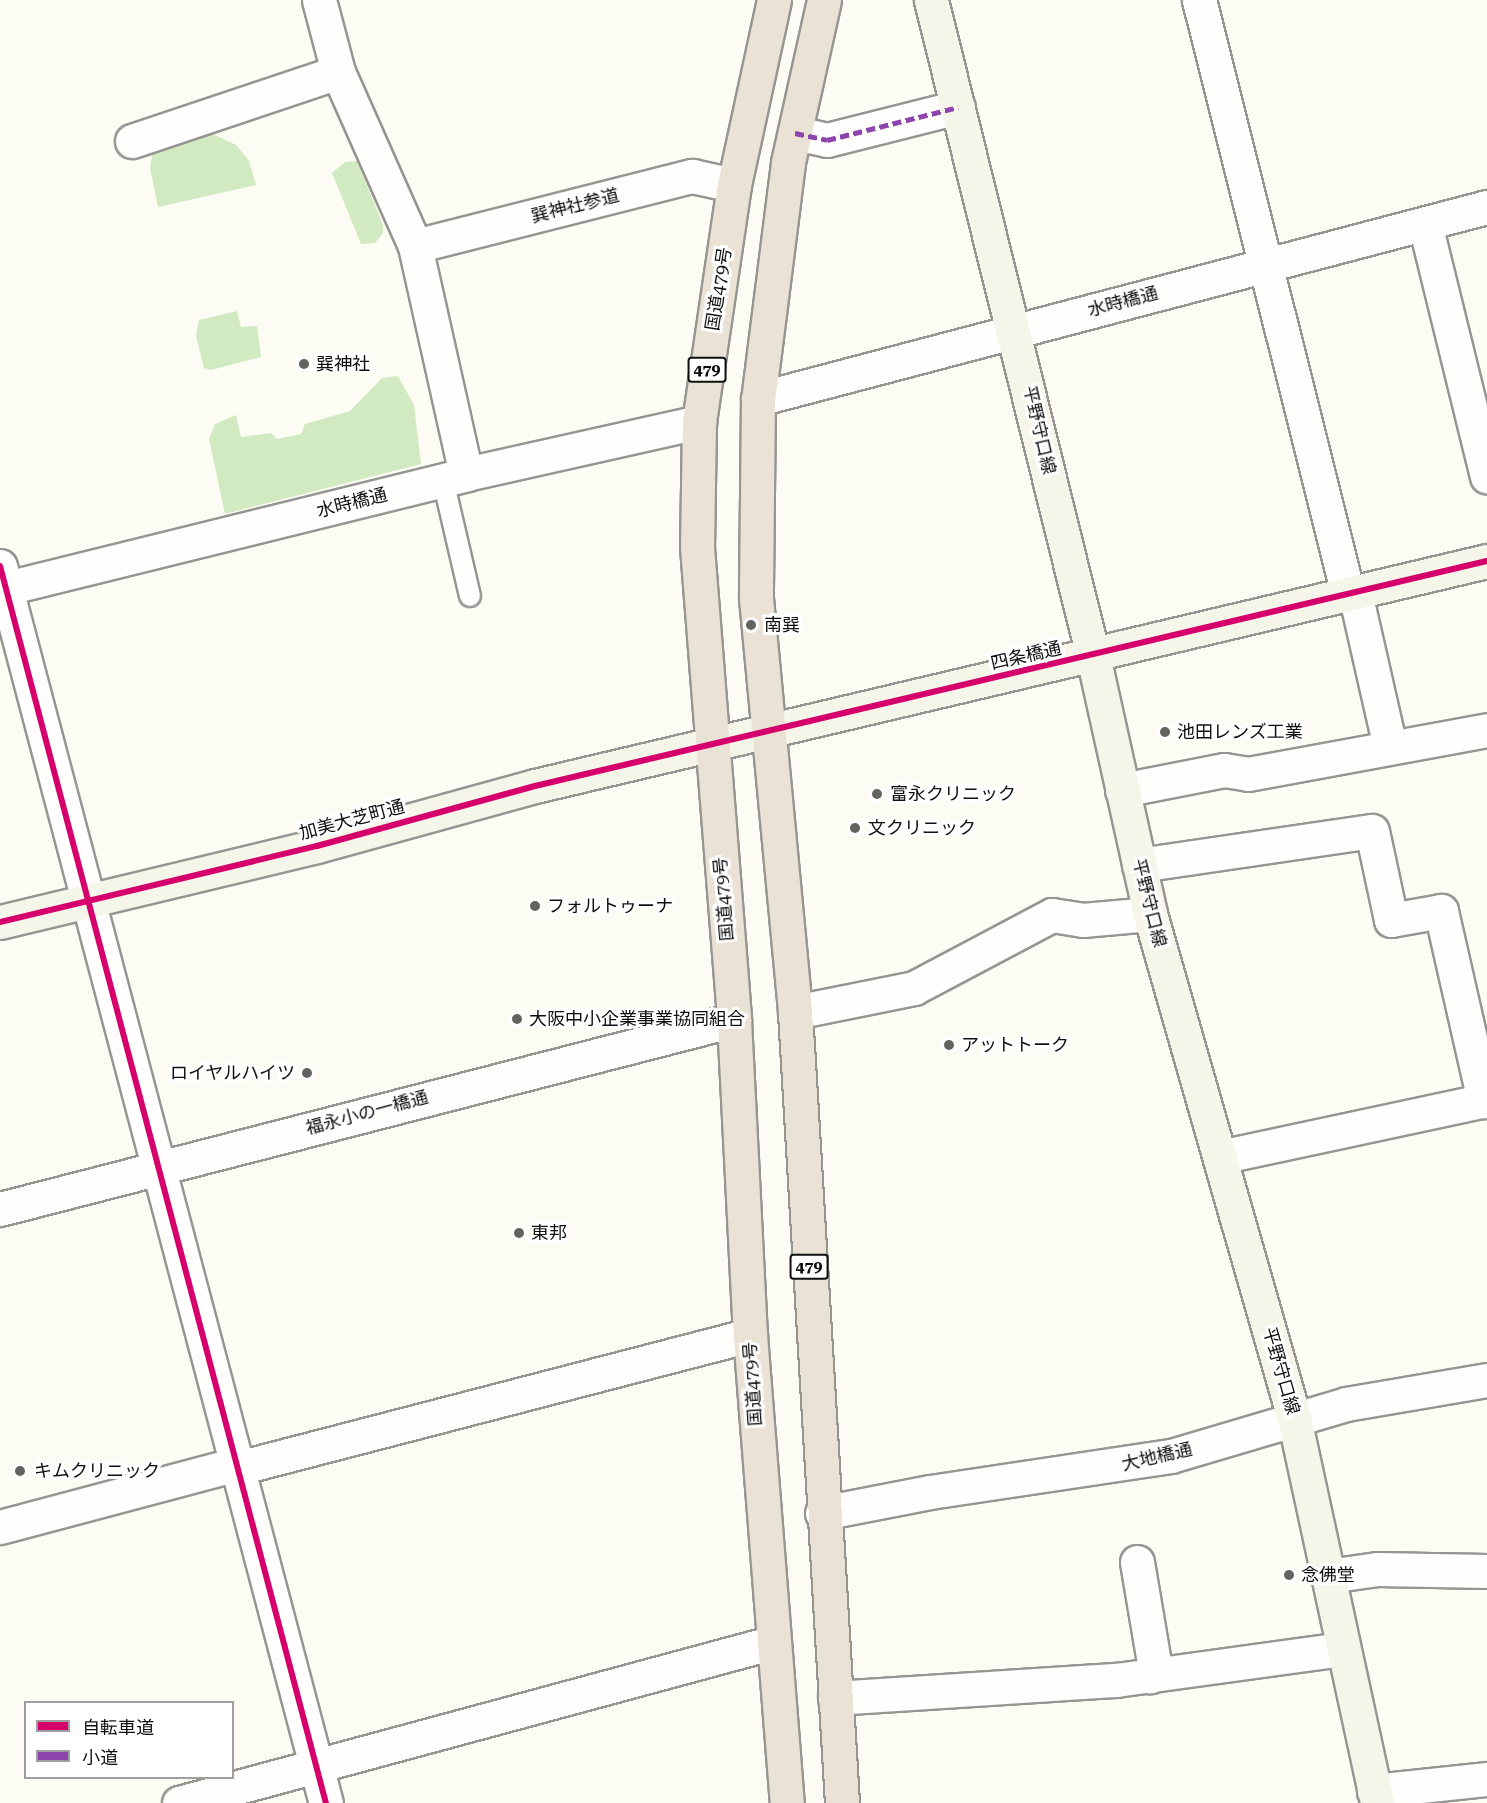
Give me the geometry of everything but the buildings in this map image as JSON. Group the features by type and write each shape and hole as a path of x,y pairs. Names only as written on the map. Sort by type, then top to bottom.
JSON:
{"highway":[{"name":"国道479号","path":"774,0 734,185 699,422 697,547 734,1020 750,1335 787,1803"},
{"name":"479","path":"824,0 795,133 758,399 756,598 795,1012 822,1513 842,1803"}],"main road":[{"name":"平野守口線","path":"931,0 1015,330 1093,656 1150,914 1294,1418 1375,1797"},
{"name":"四条橋通","path":"711,746 1487,561"},
{"name":"加美大芝町通","path":"0,922 317,846 535,786 711,746"}],"street":[{"path":"319,0 338,72 415,246 454,477"},
{"path":"1207,2 1268,265 1390,747"},
{"path":"132,141 338,72"},
{"path":"795,133 827,140 958,107"},
{"name":"巽神社参道","path":"415,246 692,176 734,185"},
{"name":"水時橋通","path":"758,399 1487,207"},
{"path":"1425,224 1487,476"},
{"name":"水時橋通","path":"3,577 699,422"},
{"path":"3,577 86,901 326,1803"},
{"path":"1122,790 1224,770 1248,774 1487,730"},
{"path":"1139,865 1372,831 1391,920 1441,910 1486,1100 1220,1157"},
{"path":"795,1012 914,988 1052,915 1083,920 1150,914"},
{"name":"福永小の一橋通","path":"0,1209 734,1020"},
{"path":"0,1527 750,1335"},
{"name":"大地橋通","path":"822,1513 930,1492 1171,1456 1294,1418 1421,1388 1487,1380"},
{"path":"1137,1563 1154,1663 1150,1676"},
{"path":"1328,1576 1377,1569 1487,1571"},
{"path":"179,1803 318,1768 774,1642"},
{"path":"835,1698 1150,1676 1343,1649"},
{"path":"1375,1797 1487,1779"}],"lane":[{"path":"454,477 470,596"}],"green space":[{"path":"211,133 236,145 249,161 256,185 158,207 150,168 153,150"},
{"path":"357,161 383,225 383,233 375,243 361,244 332,173 345,162"},
{"path":"237,311 241,327 257,326 261,357 211,370 204,368 196,336 199,320"},
{"path":"398,376 414,405 421,464 225,514 209,439 215,424 236,415 241,437 271,433 277,439 301,434 305,424 350,411 382,378"}],"marked path":[{"path":"795,133 827,140 958,107"}],"cycle path":[{"path":"0,922 317,846 535,786 1487,561"},
{"path":"0,566 326,1803"}],"place":[{"name":"巽神社","path":"304,364"},
{"name":"南巽","path":"751,625"},
{"name":"池田レンズ工業","path":"1165,732"},
{"name":"富永クリニック","path":"877,794"},
{"name":"文クリニック","path":"855,828"},
{"name":"フォルトゥーナ","path":"535,906"},
{"name":"大阪中小企業事業協同組合","path":"517,1019"},
{"name":"アットトーク","path":"949,1045"},
{"name":"ロイヤルハイツ","path":"307,1073"},
{"name":"東邦","path":"519,1233"},
{"name":"キムクリニック","path":"20,1471"},
{"name":"念佛堂","path":"1289,1575"}]}
